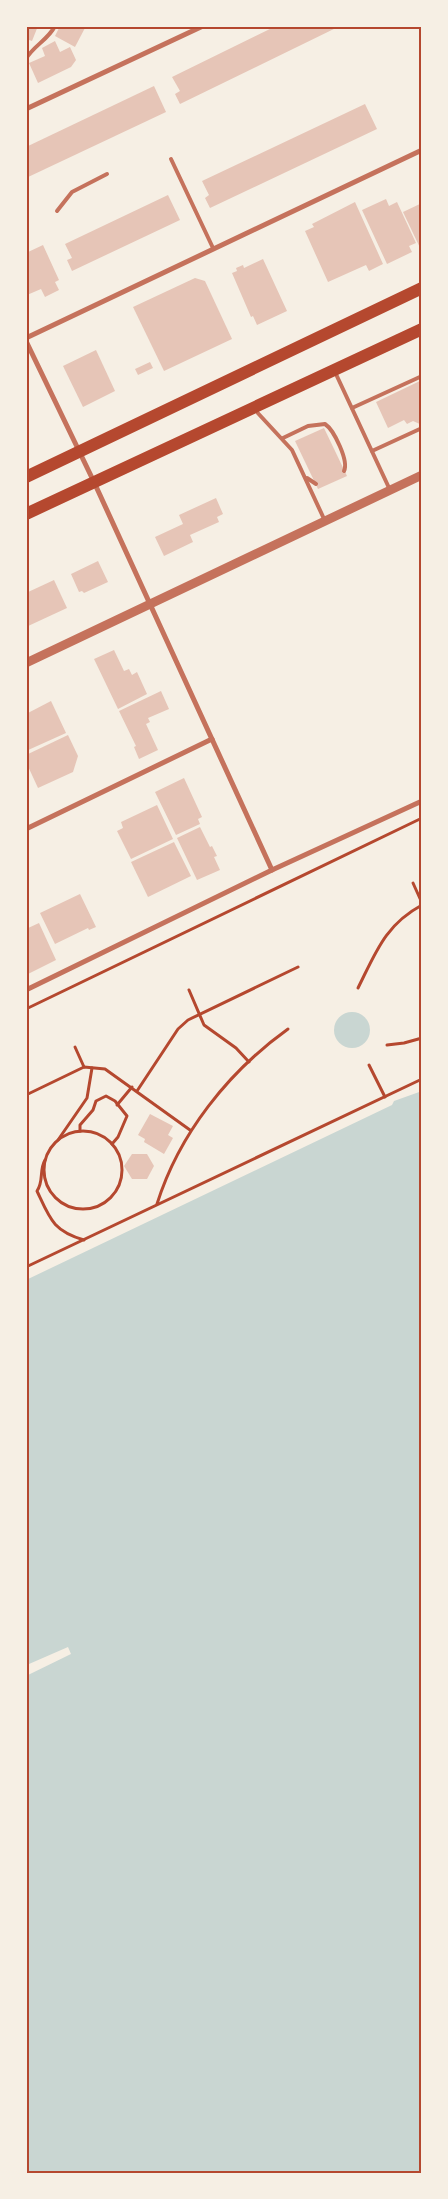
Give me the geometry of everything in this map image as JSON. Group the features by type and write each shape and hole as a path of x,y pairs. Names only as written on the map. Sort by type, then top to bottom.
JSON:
{"main road":[{"path":"26,477 422,288"},
{"path":"26,514 422,329"}],"street":[{"path":"26,109 203,26"},
{"path":"272,870 94,482 26,339 213,248 422,150"},
{"path":"26,663 422,475"},
{"path":"26,829 212,739"},
{"path":"26,990 272,870 422,800"}],"lane":[{"path":"26,59 30,52 51,34 55,26"},
{"path":"171,159 213,248"},
{"path":"57,211 72,192 107,174"},
{"path":"334,370 390,490"},
{"path":"352,408 422,376"},
{"path":"254,408 292,450 325,520"},
{"path":"283,438 308,426 325,424 331,430 346,460 344,471"},
{"path":"372,451 422,428"},
{"path":"305,476 316,484"}],"path":[{"path":"26,1009 422,818"},
{"path":"358,988 378,946 392,926 422,904 413,883"},
{"path":"137,1091 178,1029 200,1014 298,967"},
{"path":"189,990 204,1025 236,1048 248,1062"},
{"path":"157,1205 165,1182 190,1130 248,1062 288,1029"},
{"path":"387,1045 404,1044 422,1038"},
{"path":"75,1047 84,1067"},
{"path":"369,1065 385,1097"},
{"path":"26,1095 84,1067 106,1069 190,1130"},
{"path":"84,1240 67,1234 52,1223 37,1192 42,1182 41,1168 50,1149 88,1098 92,1068"},
{"path":"26,1267 422,1079"},
{"path":"117,1105 132,1087"},
{"path":"80,1132 80,1125 93,1110 96,1101 106,1096 126,1116 118,1138 112,1144"},
{"path":"80,1132 95,1133 112,1144 121,1159 122,1172 120,1184 113,1195 103,1204 91,1208 78,1209 66,1205 55,1197 48,1186 44,1174 45,1161 50,1149 59,1139 80,1132"}],"shaded area":[{"path":"352,1012 365,1017 370,1030 365,1043 352,1048 339,1043 334,1030 339,1017"},
{"path":"422,1091 422,2173 26,2173 26,1280 392,1105 394,1101"}],"pier":[{"path":"68,1647 71,1654 26,1676 26,1658 29,1664"}],"building":[{"path":"26,26 38,26 32,41 26,39"},
{"path":"60,26 86,26 75,47 55,36"},
{"path":"276,26 340,26 180,104 175,94 180,91 172,77"},
{"path":"55,41 60,52 70,47 76,60 71,67 38,83 29,63 45,56 42,48"},
{"path":"154,86 166,112 26,178 26,147"},
{"path":"365,104 377,129 210,208 205,198 209,195 202,181"},
{"path":"168,195 180,220 72,271 67,260 72,258 65,244"},
{"path":"386,199 389,206 397,202 416,243 409,246 412,252 387,264 362,210"},
{"path":"355,202 383,264 369,271 366,265 328,282 305,231 314,227 312,224"},
{"path":"422,203 422,252 403,212"},
{"path":"43,245 59,280 55,282 59,290 45,297 41,289 27,295 26,253"},
{"path":"263,259 287,311 257,325 253,316 251,317 232,273 237,271 236,268 243,265 244,268"},
{"path":"195,278 205,281 232,339 164,371 133,307"},
{"path":"96,350 115,391 83,407 63,366"},
{"path":"150,362 153,368 138,375 135,369"},
{"path":"422,380 422,425 413,421 407,424 404,420 388,428 376,402"},
{"path":"324,428 347,476 318,489 295,441"},
{"path":"216,498 223,514 217,517 219,522 190,535 193,542 164,556 155,537 183,524 179,515"},
{"path":"98,561 108,582 84,593 82,591 79,592 71,574"},
{"path":"54,580 67,608 26,627 26,593"},
{"path":"114,650 124,671 129,669 132,675 137,672 147,694 118,709 94,659"},
{"path":"161,691 169,709 148,718 150,722 146,724 158,750 139,759 134,747 136,746 119,711"},
{"path":"51,701 66,733 26,751 26,714"},
{"path":"68,735 78,756 73,772 38,788 26,762 26,755"},
{"path":"184,778 202,817 198,819 200,824 176,835 155,792"},
{"path":"157,805 173,839 131,859 117,831 123,828 121,822"},
{"path":"200,827 217,856 214,857 220,870 197,880 177,838"},
{"path":"174,842 191,876 148,897 131,862"},
{"path":"80,894 96,927 89,930 88,928 55,944 40,913"},
{"path":"39,923 56,960 26,975 26,929"},
{"path":"150,1114 173,1126 168,1135 173,1138 164,1154 144,1142 145,1139 138,1135"},
{"path":"132,1154 147,1154 154,1166 147,1179 132,1179 124,1166"}]}
